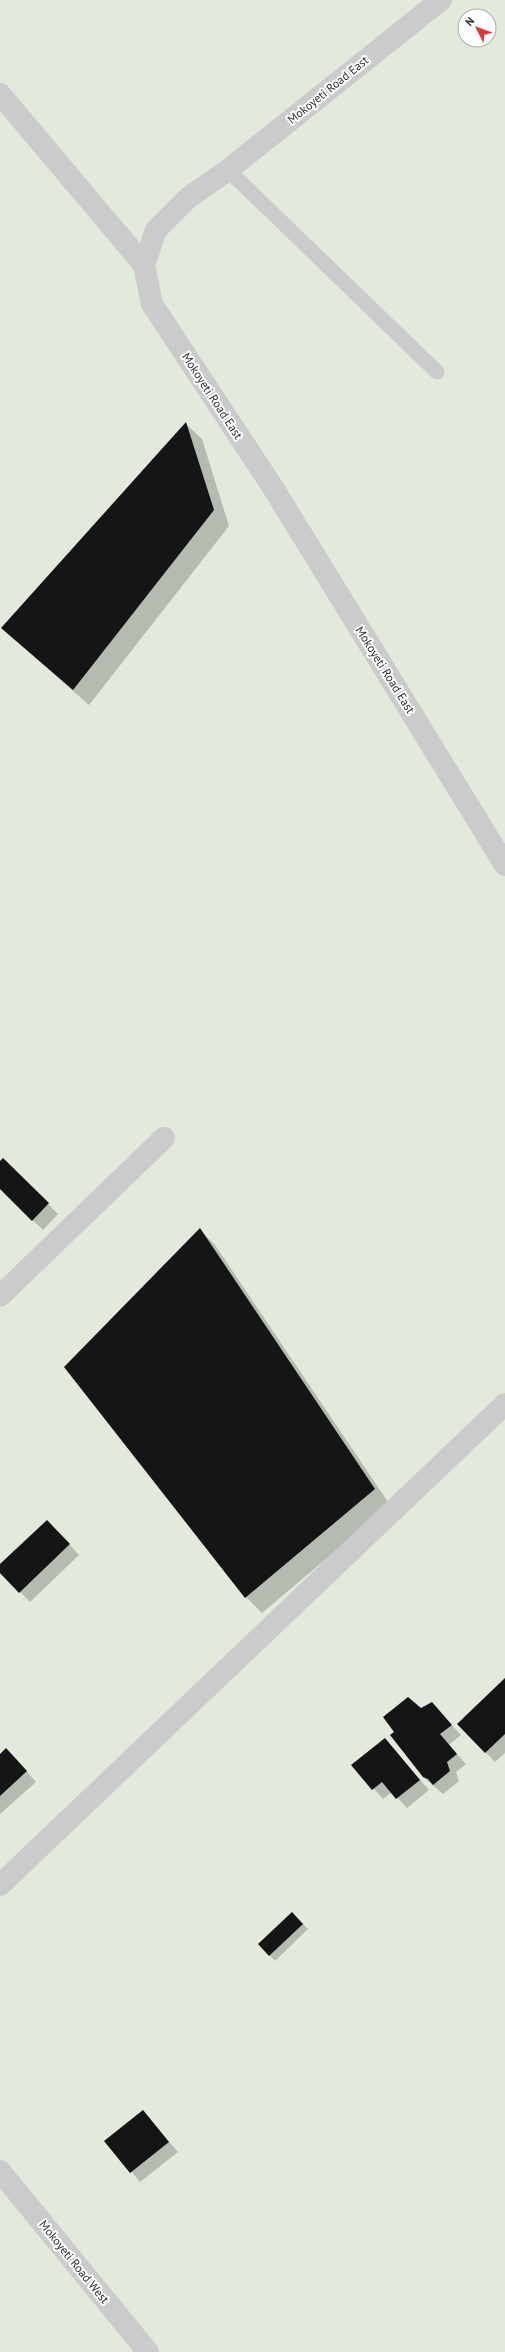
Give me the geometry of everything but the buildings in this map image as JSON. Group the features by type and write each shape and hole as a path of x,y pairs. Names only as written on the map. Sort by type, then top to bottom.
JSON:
{"street":[{"name":"Mokoyeti Road East","path":"441,0 228,170 188,198 156,230 144,265 152,304 272,486 505,865"},
{"path":"0,94 144,265"},
{"path":"0,1296 164,1138"},
{"path":"0,1886 505,1404"},
{"name":"Mokoyeti Road West","path":"0,2172 148,2352"}],"lane":[{"path":"228,170 437,372"}],"shaded area":[{"path":"0,0 505,0 505,2352 0,2352"}]}
